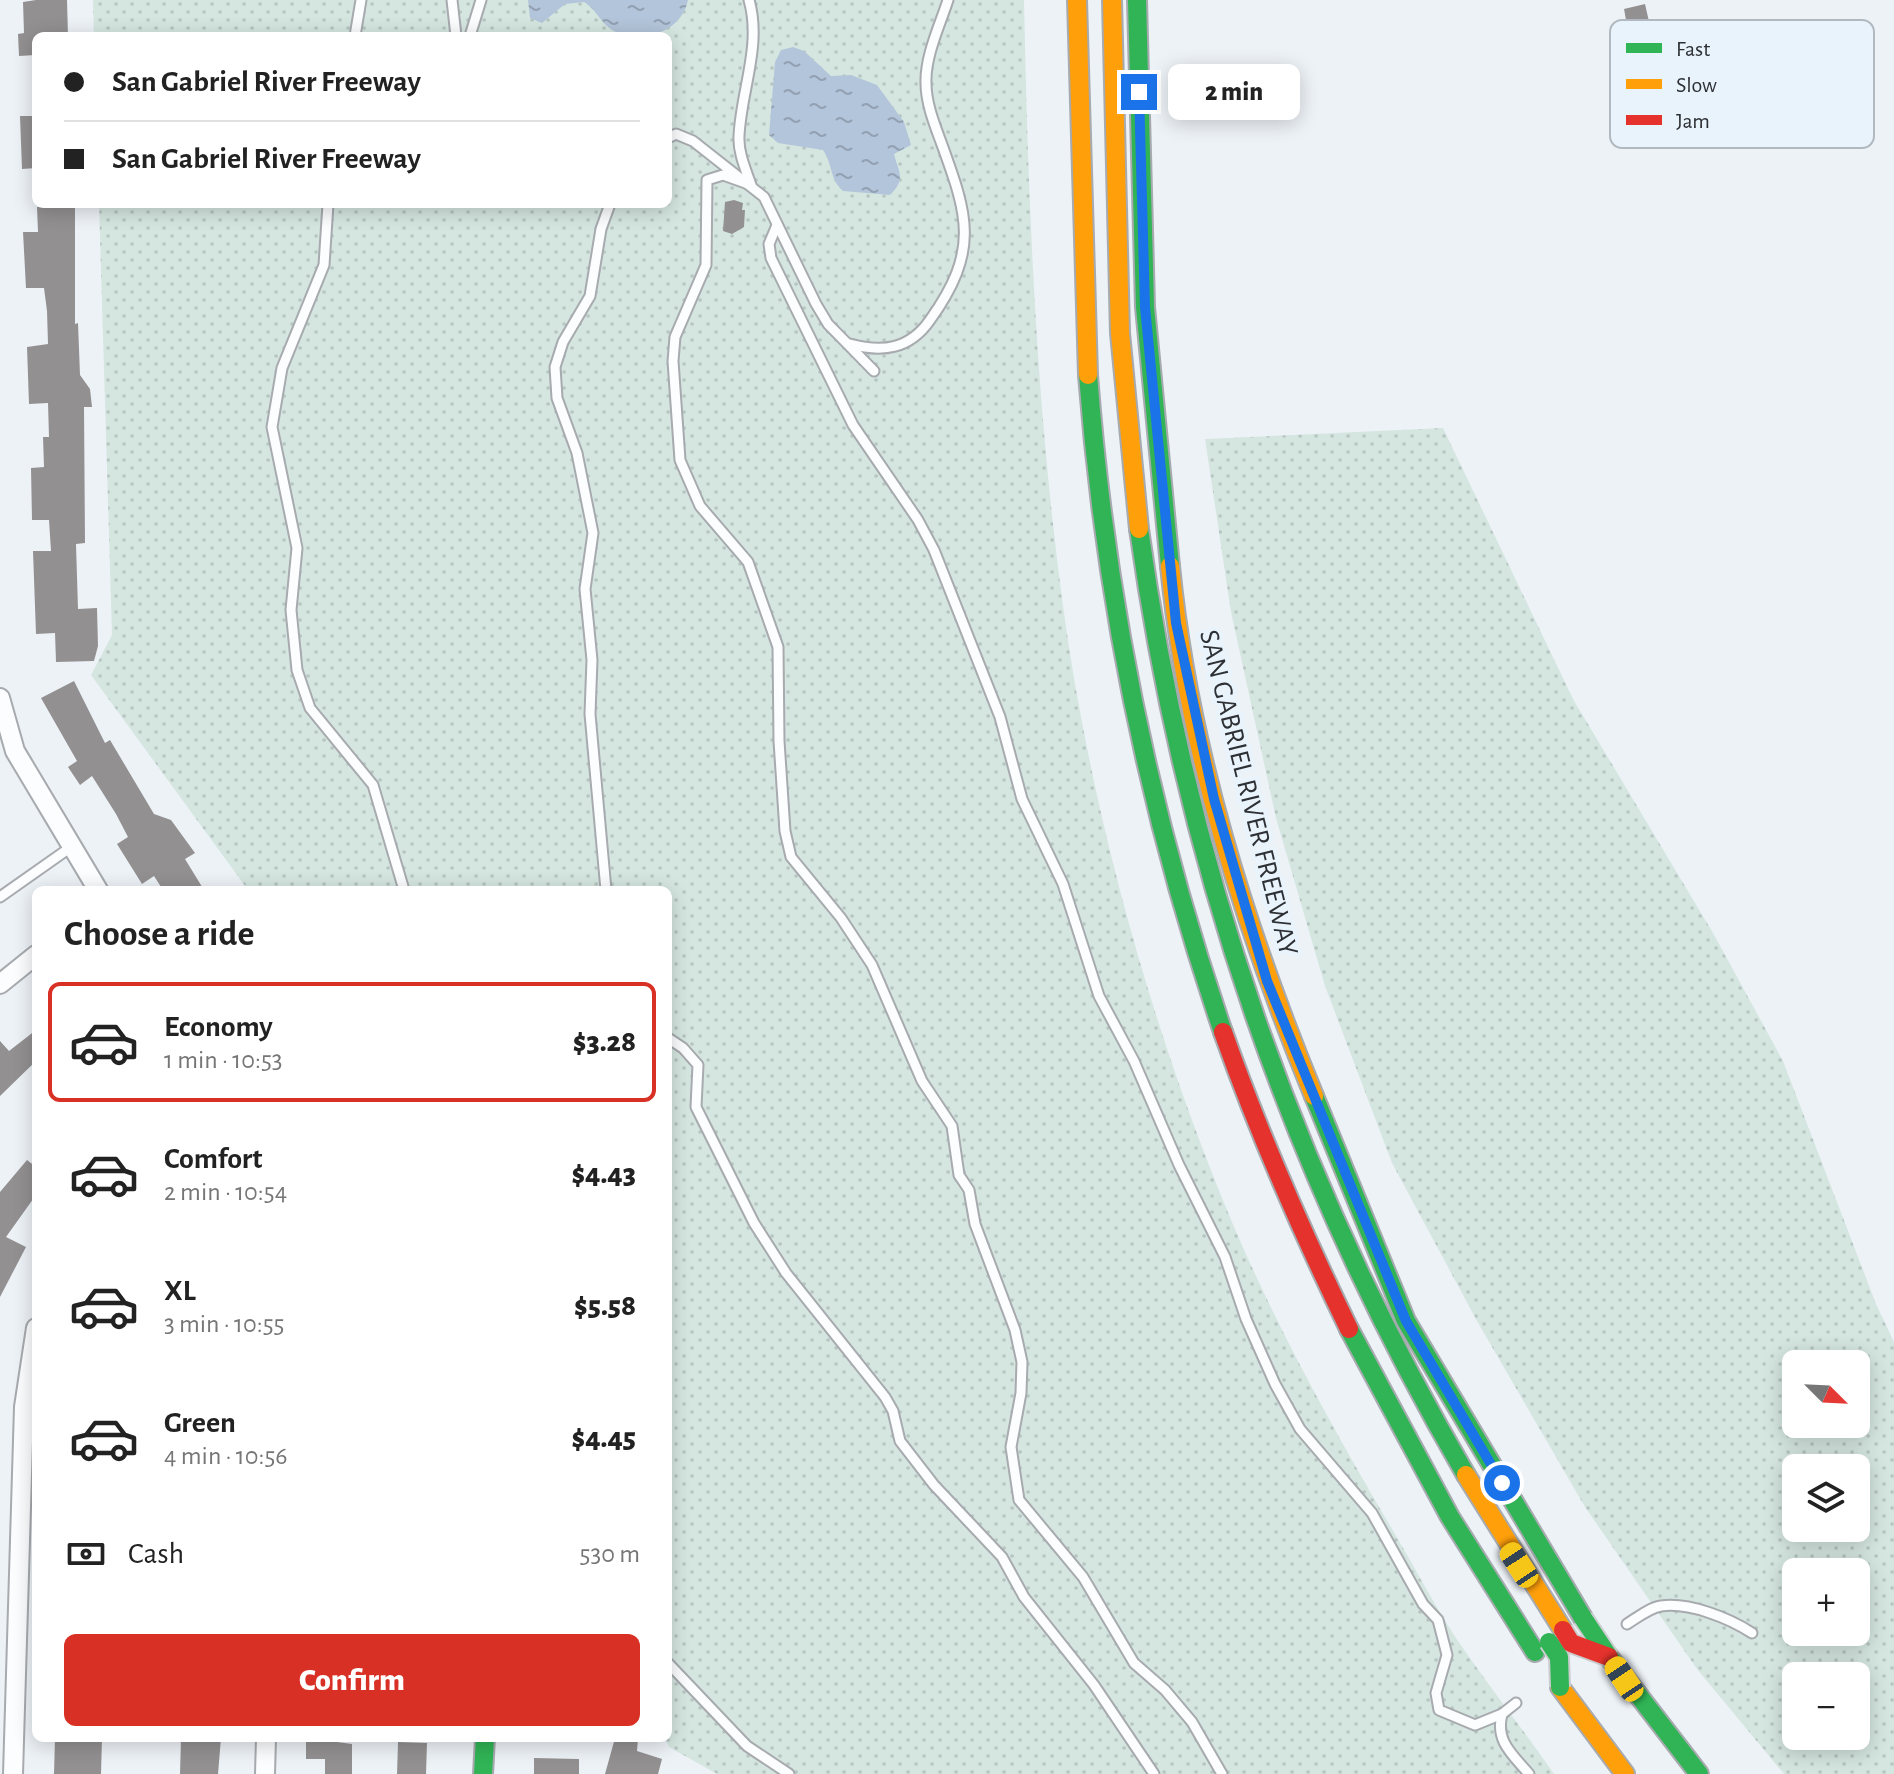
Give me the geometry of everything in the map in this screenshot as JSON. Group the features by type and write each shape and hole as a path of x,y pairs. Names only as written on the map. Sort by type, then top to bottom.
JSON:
{"main road":[{"path":"1077,0 1084,320 1098,490 1128,684 1174,880 1233,1065 1317,1270 1398,1430 1481,1571 1549,1641 1571,1643 1609,1657"},
{"path":"1096,0 1101,316 1109,431 1143,671 1188,864 1257,1081 1331,1259 1393,1385 1549,1641"},
{"path":"1112,0 1123,379 1141,547 1176,738 1214,883 1270,1060 1323,1198 1427,1410 1505,1544 1549,1641 1560,1687 1625,1774"},
{"name":"SAN GABRIEL RIVER FREEWAY","path":"1137,0 1146,322 1176,623 1214,799 1267,981 1406,1321 1583,1618 1624,1679 1699,1774"},
{"path":"483,1774 485,1742"}],"street":[{"path":"0,698 15,751 95,886"},
{"path":"0,984 32,958"},
{"path":"13,1774 8,1704 24,1407 32,1354"},
{"path":"265,1774 266,1742"}],"lane":[{"path":"356,32 361,0"},
{"path":"452,0 456,32"},
{"path":"471,32 481,0"},
{"path":"749,0 754,23 739,139 751,185"},
{"path":"850,344 878,350 897,347 913,339 937,310 960,266 966,245 962,206 927,100 925,79 948,0"},
{"path":"672,136 676,134 693,141 764,197 828,324 874,371"},
{"path":"751,185 723,175 707,180 706,265 675,337 675,395 680,460 688,482 700,506 748,562 778,647 779,741 785,831 791,857 841,918 872,965 922,1081 952,1126 959,1175 969,1190 975,1224 1015,1330 1022,1362 1021,1393 1011,1447 1019,1500 1083,1577 1134,1663 1165,1690 1192,1722 1222,1774"},
{"path":"328,208 324,265 282,368 272,427 297,548 291,610 297,670 310,708 373,785 403,886"},
{"path":"606,208 590,296 563,342 555,367 557,398 577,453 593,533 585,589 592,660 590,714 606,886"},
{"path":"777,225 769,244 776,272 853,425 918,520 934,550 1000,717 1022,799 1063,884 1099,996 1134,1061 1179,1165 1225,1257 1246,1319 1275,1384 1300,1429 1372,1513 1423,1604 1438,1620 1447,1655 1436,1693 1439,1710 1475,1725 1502,1714 1516,1703"},
{"path":"0,897 71,847"},
{"path":"672,1041 698,1065 696,1107 769,1248 885,1397 893,1411 900,1441 934,1485 1002,1557 1024,1597 1094,1685 1154,1774"},
{"path":"1627,1624 1652,1609 1675,1606 1718,1617 1752,1633"},
{"path":"672,1667 747,1746 789,1774"},
{"path":"1502,1714 1498,1732 1502,1742 1529,1774"}],"shaded area":[{"path":"93,0 1024,0 1035,304 1054,531 1063,606 1091,770 1132,935 1184,1098 1213,1176 1245,1252 1296,1358 1446,1622 1554,1774 717,1774 669,1747 667,1742 672,1742 672,886 245,886 91,675 112,635 99,208 672,208 672,32 94,32"},
{"path":"1443,428 1573,699 1713,933 1783,1061 1876,1304 1894,1342 1894,1774 1784,1774 1697,1669 1585,1507 1477,1321 1392,1163 1325,986 1276,818 1231,612 1205,439"}],"water":[{"path":"528,0 688,0 678,20 661,32 616,32 584,2 565,4 542,23 530,18"},
{"path":"793,47 804,51 831,76 851,75 877,85 904,122 911,145 894,154 900,179 890,195 843,191 835,182 823,150 778,143 769,135 775,62 781,50"}],"building":[{"path":"67,0 68,32 32,32 32,55 19,56 18,34 24,33 23,2"},
{"path":"1645,4 1649,20 1626,20 1624,9"},
{"path":"20,116 32,116 32,168 22,169"},
{"path":"734,200 743,203 744,227 732,234 723,231 725,202"},
{"path":"37,208 75,208 75,324 78,323 80,375 90,389 92,407 84,407 85,543 76,544 78,609 97,608 98,646 94,661 56,662 55,633 36,634 33,551 51,551 49,520 32,520 31,468 44,467 43,437 49,437 48,403 29,404 27,347 48,344 47,311 44,288 26,288 23,232 38,232"},
{"path":"74,681 105,743 110,740 154,814 171,820 195,853 185,859 202,886 160,886 154,876 142,884 117,844 128,837 116,814 92,776 80,785 68,767 77,761 41,698"},
{"path":"32,1033 32,1065 0,1096 0,1041 9,1051"},
{"path":"27,1160 32,1164 32,1201 6,1237 26,1247 0,1297 0,1192"},
{"path":"55,1742 102,1742 101,1774 54,1774"},
{"path":"181,1742 221,1742 218,1774 180,1774"},
{"path":"306,1742 352,1744 352,1774 325,1774 325,1759 306,1759"},
{"path":"398,1742 427,1743 426,1774 397,1774"},
{"path":"614,1742 638,1742 637,1751 662,1759 658,1774 605,1774"},
{"path":"534,1758 579,1759 579,1774 534,1774"}],"traffic: fast":[{"path":"1137,0 1145,307 1170,566"},
{"path":"1088,375 1106,542 1134,708 1174,871 1223,1032"},
{"path":"1139,529 1159,655 1186,778 1218,899 1256,1018 1299,1135 1349,1250 1404,1363 1466,1475"},
{"path":"1314,1096 1406,1321 1583,1618"},
{"path":"1349,1329 1450,1517 1535,1652"},
{"path":"1583,1618 1609,1657"},
{"path":"1549,1642 1559,1657 1560,1687"},
{"path":"1609,1657 1699,1774"},
{"path":"483,1774 485,1742"}],"traffic: slow":[{"path":"1077,0 1088,375"},
{"path":"1112,0 1120,333 1139,529"},
{"path":"1170,566 1190,702 1223,836 1265,968 1314,1096"},
{"path":"1466,1475 1563,1630"},
{"path":"1560,1687 1625,1774"}],"traffic: jam":[{"path":"1223,1032 1282,1182 1349,1329"},
{"path":"1563,1630 1571,1643 1609,1657"}],"route":[{"path":"1139,92 1145,307 1176,623 1214,799 1267,981 1406,1321 1502,1483"}]}
